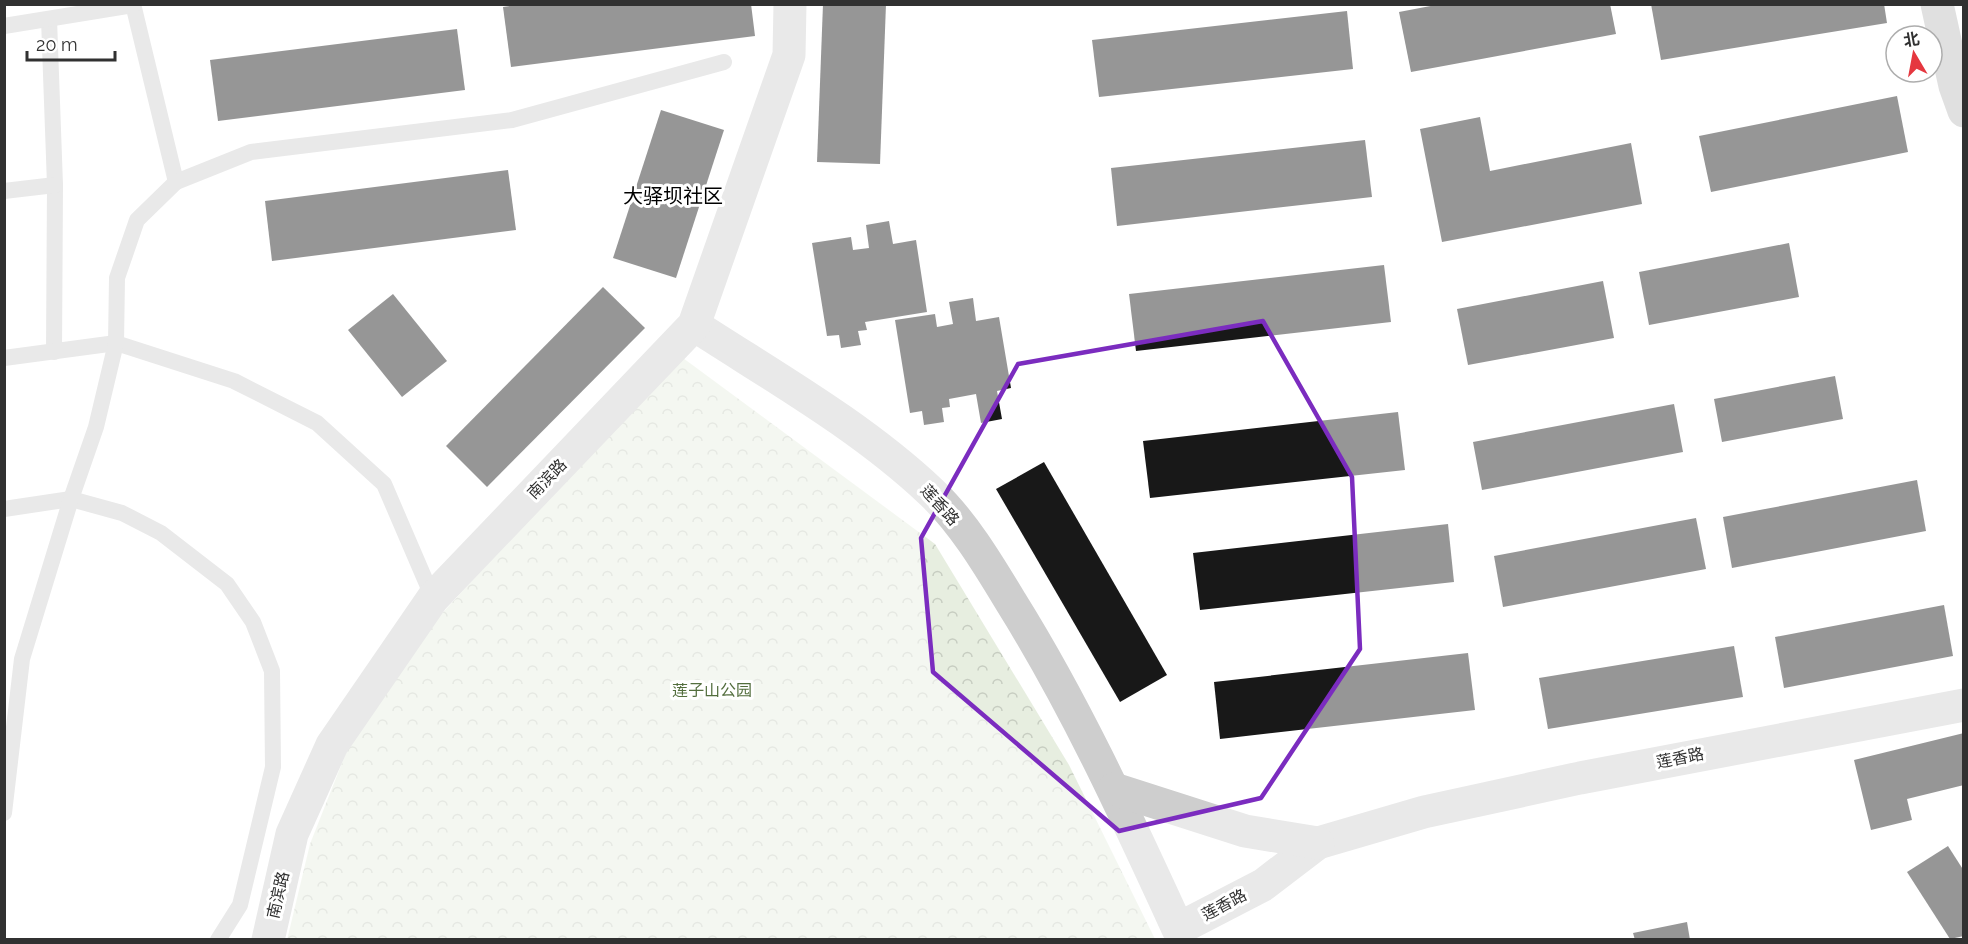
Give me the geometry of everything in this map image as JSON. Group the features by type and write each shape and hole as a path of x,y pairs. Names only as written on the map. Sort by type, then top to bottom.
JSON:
{"street":[{"name":"南滨路","path":"268,939 292,834 332,746 432,598 694,325 789,55 790,4"},
{"path":"1937,4 1964,111"},
{"name":"莲香路","path":"694,325 868,439 932,493 980,552 1039,646 1114,789 1181,934 1263,885 1317,843 1424,812 1580,777 1964,705"},
{"path":"1114,789 1245,831 1317,843"}],"lane":[{"path":"4,26 133,5 176,183"},
{"path":"49,19 55,185 54,352"},
{"path":"4,813 22,659 71,499 96,427 116,343 117,278 137,220 176,183 251,152 512,120 724,62"},
{"path":"4,191 55,185"},
{"path":"4,358 116,343 234,381 317,423 384,484 432,598"},
{"path":"4,508 71,499 122,513 161,533 227,584 253,622 272,671 273,767 240,905 218,939"}],"highlighted area":[{"path":"1263,321 1352,477 1360,649 1261,798 1119,831 933,672 921,538 1018,364"}],"green space":[{"name":"莲子山公园","path":"683,358 935,544 1069,765 1155,939 287,940 310,844 351,740 435,621 645,393"}],"building":[{"path":"522,4 751,4 755,36 511,67 503,7"},
{"path":"823,4 886,4 880,164 817,162"},
{"path":"1441,4 1610,4 1616,34 1411,72 1399,12"},
{"path":"1651,4 1884,4 1887,23 1661,60"},
{"path":"1347,11 1353,69 1099,97 1092,40"},
{"path":"457,29 465,90 218,121 210,60"},
{"path":"1897,96 1908,152 1711,192 1699,136"},
{"path":"661,110 724,130 676,278 613,258"},
{"path":"1480,117 1490,171 1631,143 1642,204 1442,242 1420,129"},
{"path":"1365,140 1372,197 1117,226 1111,168"},
{"path":"508,170 516,230 272,261 265,201"},
{"path":"889,221 893,244 916,240 927,312 865,322 867,330 858,331 861,345 841,348 839,335 827,336 812,243 851,237 853,250 869,248 866,225"},
{"path":"1789,243 1799,297 1649,325 1639,272"},
{"path":"1384,265 1391,322 1136,351 1129,294"},
{"path":"1603,281 1614,338 1468,365 1457,309"},
{"path":"603,287 645,328 487,487 446,446"},
{"path":"393,294 447,361 402,397 348,330"},
{"path":"973,298 976,321 999,317 1011,388 997,391 1002,419 981,423 976,394 949,399 950,407 942,408 944,422 924,425 922,411 910,413 895,320 935,314 937,327 953,324 949,302"},
{"path":"1835,376 1843,419 1722,442 1714,399"},
{"path":"1674,404 1683,452 1482,490 1473,442"},
{"path":"1398,412 1405,470 1150,498 1143,441"},
{"path":"1044,462 1167,675 1120,702 996,489"},
{"path":"1917,480 1926,531 1732,568 1723,517"},
{"path":"1696,518 1706,569 1503,607 1494,556"},
{"path":"1448,524 1454,582 1200,610 1193,553"},
{"path":"1944,605 1953,656 1784,688 1775,637"},
{"path":"1734,646 1743,697 1548,729 1539,678"},
{"path":"1468,653 1475,710 1220,739 1214,682"},
{"path":"1964,733 1964,785 1907,799 1912,820 1871,830 1854,760"},
{"path":"1948,846 1964,871 1964,936 1950,939 1907,872"},
{"path":"1687,922 1690,940 1635,940 1633,933"}],"district":[{"name":"大驿坝社区","path":"673,196"}]}
